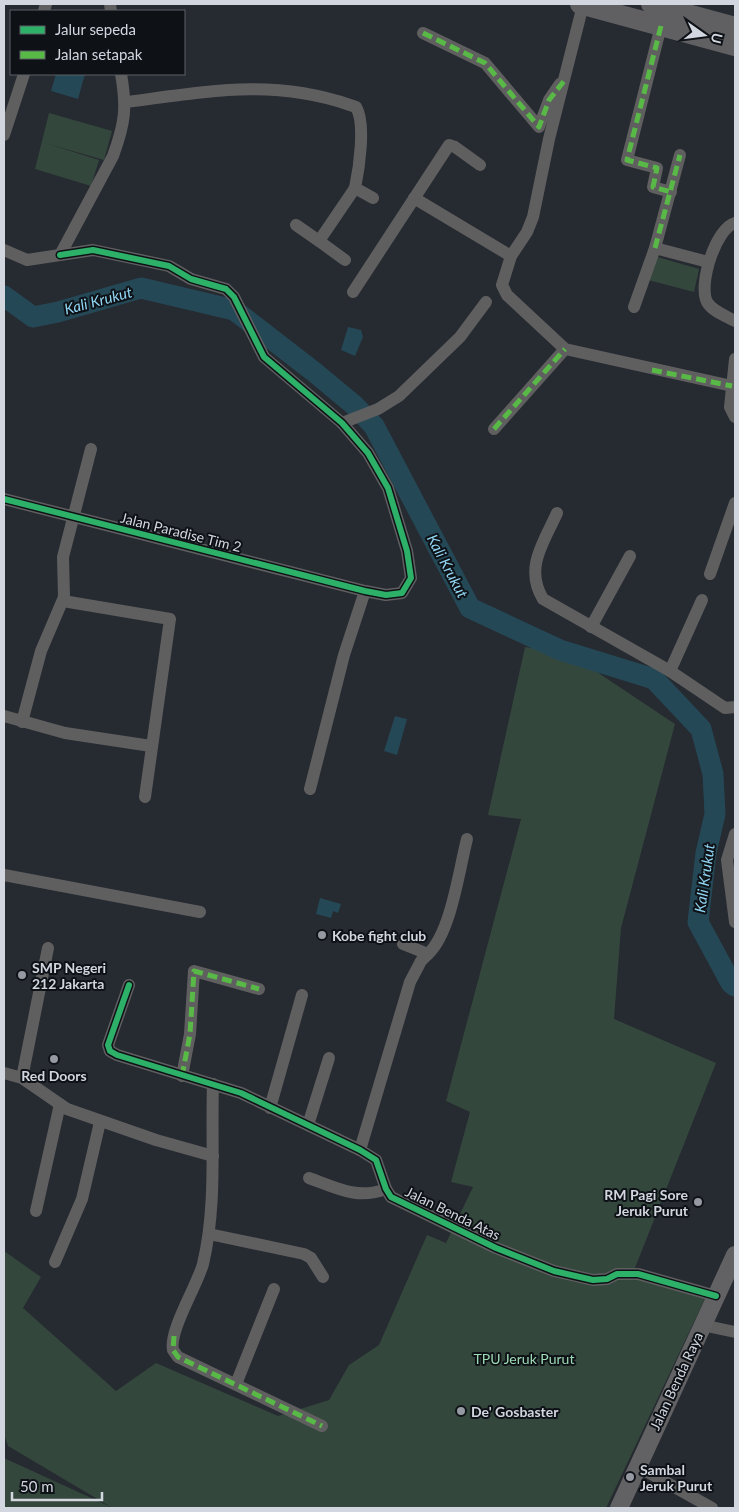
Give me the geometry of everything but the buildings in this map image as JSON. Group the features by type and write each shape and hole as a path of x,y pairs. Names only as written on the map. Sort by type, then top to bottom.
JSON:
{"main road":[{"path":"582,4 735,46"},
{"path":"651,4 735,27"}],"street":[{"path":"582,4 533,217 527,232 510,256 502,285 507,295 565,349 652,370 732,386"},
{"path":"661,26 627,160 657,168 653,187 671,192"},
{"path":"423,34 484,63 539,127 549,100 564,80"},
{"path":"4,136 24,75"},
{"path":"60,255 113,156 119,140 126,102 122,75"},
{"path":"126,102 237,88 291,91 356,107 361,119 361,158 355,188 319,241"},
{"path":"353,292 449,145 455,147 480,166"},
{"path":"634,307 655,248 680,155"},
{"path":"355,188 373,198"},
{"path":"414,198 510,256"},
{"path":"734,223 722,235 708,262 704,277 704,295 707,303 714,310 735,321"},
{"path":"296,225 345,260"},
{"path":"655,248 708,262"},
{"path":"4,250 27,260 93,250 169,266 191,279 226,289 239,303 264,357 347,422 378,409 406,390 460,337 486,302"},
{"path":"494,429 565,349"},
{"path":"735,359 730,407 735,418"},
{"name":"Jalan Paradise Tim 2","path":"4,499 284,572 365,591 386,594 402,593 411,578 410,566 388,488 347,422"},
{"path":"22,722 41,651 63,601 63,557 71,518 91,449"},
{"path":"710,574 735,503"},
{"path":"557,513 534,563 534,572 541,596 546,602 670,671 724,708 735,707"},
{"path":"591,627 630,556"},
{"path":"310,789 344,654 365,591"},
{"path":"670,671 702,600"},
{"path":"63,601 170,619 145,797"},
{"path":"4,716 65,733 151,746"},
{"path":"735,834 727,860 735,922"},
{"path":"360,1150 410,982 421,961 437,943 444,928 467,839"},
{"path":"4,875 200,912"},
{"path":"403,944 428,954"},
{"path":"22,1078 48,948"},
{"path":"182,1076 190,1034 194,971 259,989"},
{"name":"Jalan Benda Atas","path":"128,985 108,1048 117,1055 241,1093 360,1150 376,1160 386,1189 391,1197 496,1248 554,1272 593,1280 607,1279 617,1274 638,1274 716,1296"},
{"path":"270,1108 302,995"},
{"path":"308,1125 329,1058"},
{"path":"4,1073 22,1078 60,1104 100,1122 213,1156"},
{"path":"213,1084 213,1156 209,1234 201,1270 174,1336 172,1350 178,1357 322,1426"},
{"path":"36,1211 60,1104"},
{"path":"55,1262 80,1204 100,1122"},
{"path":"309,1178 357,1194 370,1195 386,1189"},
{"path":"209,1234 304,1254 311,1258 323,1277"},
{"name":"Jalan Benda Raya","path":"619,1508 735,1255"},
{"path":"236,1384 274,1290"},
{"path":"702,1325 735,1332"},
{"path":"638,1466 712,1508"}],"green space":[{"path":"49,113 112,131 104,160 45,143 99,160 91,186 35,169"},
{"path":"654,256 699,269 694,292 648,280"},
{"name":"TPU Jeruk Purut","path":"525,647 570,654 675,724 621,928 614,1019 716,1063 633,1273 709,1290 606,1508 4,1508 4,1458 111,1507 8,1446 4,1434 4,1251 41,1277 23,1308 116,1391 156,1363 278,1416 329,1400 349,1365 379,1345 427,1235 446,1243 473,1187 451,1182 470,1112 446,1101 521,819 488,815"}],"water":[{"path":"56,75 85,75 78,99 51,91"},
{"path":"348,327 361,330 363,337 355,356 341,350"},
{"path":"395,716 407,719 397,755 384,751"},
{"path":"320,898 341,904 338,913 333,911 331,918 316,914"}],"waterway":[{"name":"Kali Krukut","path":"4,296 33,317 58,312 141,288 234,310 313,371 354,405 374,426 470,608 560,650 654,679 701,729 713,774 715,814 706,853 698,922 731,983 735,986"}],"marked path":[{"path":"661,26 627,160 657,168 653,187 671,192"},
{"path":"423,33 485,63 539,127 549,100 564,81"},
{"path":"655,248 680,155"},
{"path":"494,429 565,349"},
{"path":"652,370 732,386"},
{"path":"182,1076 190,1034 194,971 259,989"},
{"path":"174,1336 173,1350 178,1357 322,1426"}],"cycle path":[{"path":"4,499 365,591 386,595 402,593 411,578 407,551 388,488 368,453 342,423 264,357 234,297 226,289 191,279 169,266 93,250 60,255"},
{"path":"129,985 108,1045 110,1051 117,1055 241,1093 360,1150 376,1160 386,1189 391,1197 496,1248 554,1271 593,1280 607,1279 617,1274 638,1274 716,1296"}],"place":[{"name":"Kobe fight club","path":"322,935"},
{"name":"SMP Negeri 212 Jakarta","path":"22,975"},
{"name":"Red Doors","path":"54,1059"},
{"name":"RM Pagi Sore Jeruk Purut","path":"698,1202"},
{"name":"De' Gosbaster","path":"461,1411"},
{"name":"Sambal Jeruk Purut","path":"630,1477"}]}
